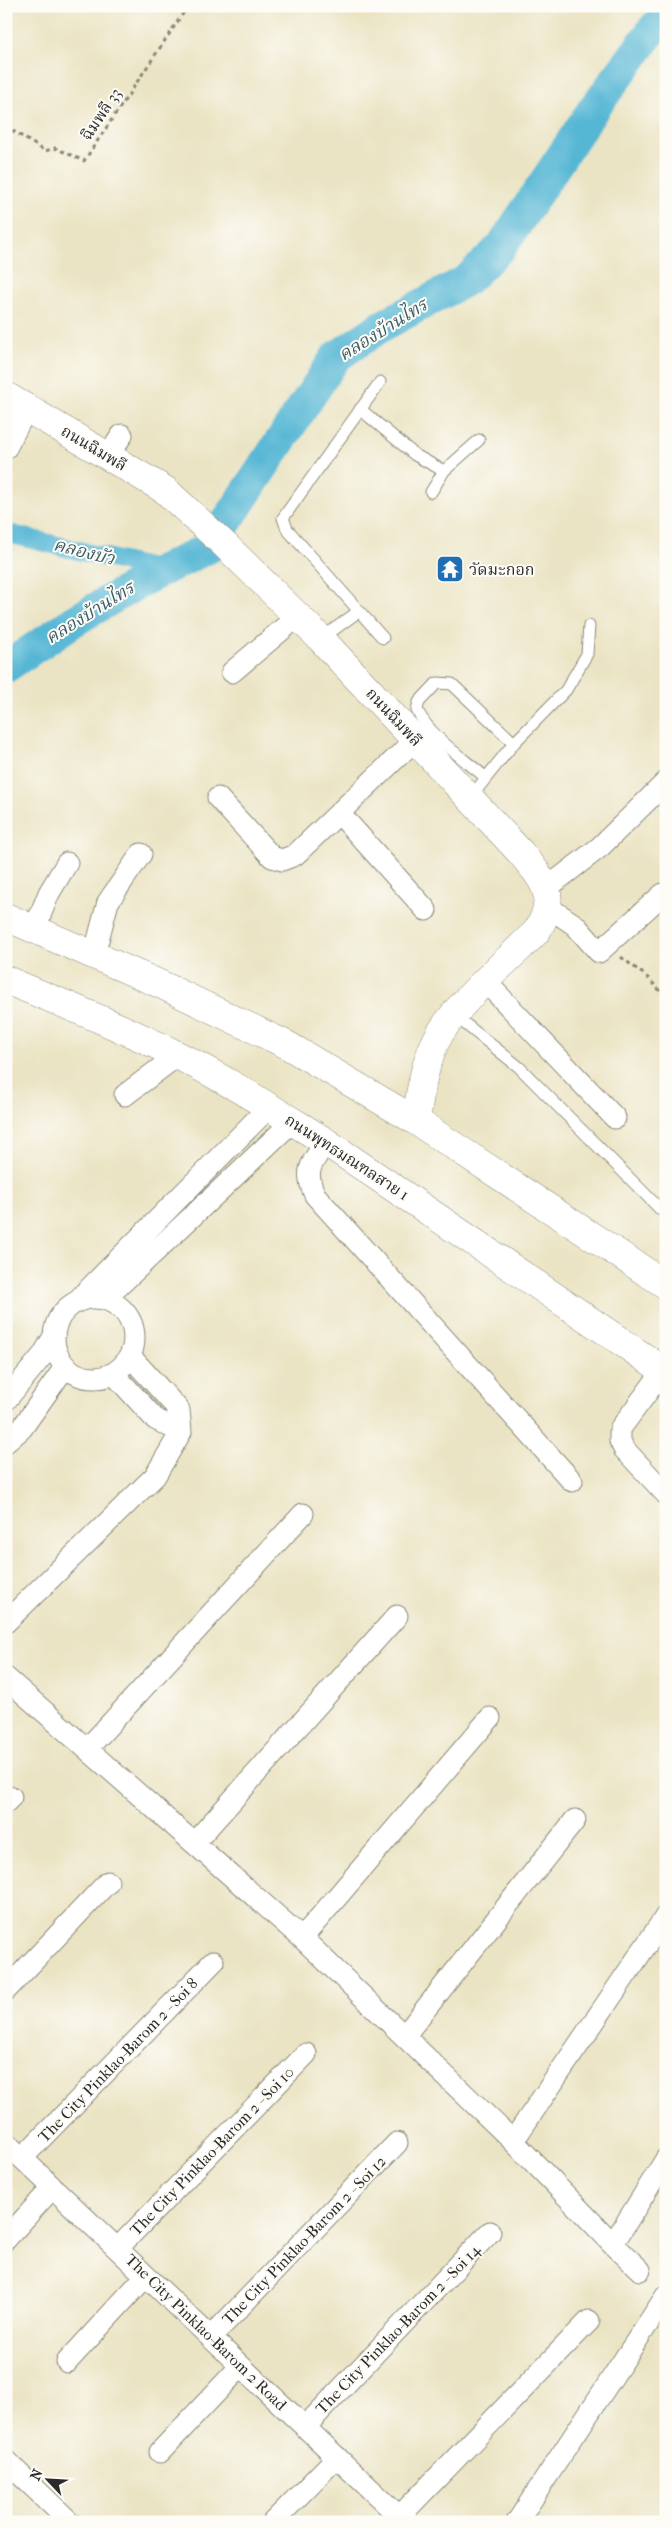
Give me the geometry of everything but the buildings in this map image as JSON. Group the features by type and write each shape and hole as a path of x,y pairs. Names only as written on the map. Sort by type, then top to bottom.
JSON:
{"main road":[{"name":"ถนนฉิมพลี","path":"17,402 115,445 226,546 321,639 520,852 547,898"},
{"path":"416,1121 420,1097 441,1032 486,982 537,932 544,919 547,898"},
{"path":"6,917 36,928 287,1045 416,1121 666,1285"},
{"name":"ถนนพุทธมณฑลสาย 1","path":"6,980 100,1019 178,1056 269,1106 326,1142 664,1372"}],"street":[{"path":"6,448 17,402"},
{"path":"232,672 298,616"},
{"path":"218,798 272,857 282,860 295,855 416,740"},
{"path":"663,894 599,952 547,898 666,782"},
{"path":"340,814 426,910"},
{"path":"94,955 108,902 140,854"},
{"path":"36,928 49,893 67,863"},
{"path":"486,982 615,1118"},
{"path":"125,1095 178,1056"},
{"path":"6,1400 43,1355 54,1336 60,1316 269,1106"},
{"path":"105,1299 292,1122"},
{"path":"326,1142 309,1171 308,1180 315,1195 572,1482"},
{"path":"54,1336 59,1358 65,1367 76,1375 88,1378 101,1378 114,1374 125,1365 135,1340 133,1326 127,1314 117,1304 105,1299 85,1299 76,1302"},
{"path":"6,1622 155,1476 181,1432 179,1410 130,1356"},
{"path":"6,1442 22,1428 65,1367"},
{"path":"664,1372 620,1430 620,1441 624,1450 666,1494"},
{"path":"114,1374 155,1420 181,1432"},
{"path":"87,1749 303,1514"},
{"path":"194,1843 397,1616"},
{"path":"6,1678 302,1938 405,2035 513,2141 612,2244 640,2270"},
{"path":"302,1938 490,1718"},
{"path":"405,2035 576,1820"},
{"path":"6,1990 108,1882"},
{"path":"513,2141 666,1916"},
{"name":"The City Pinklao-Barom 2 - Soi 8","path":"22,2158 214,1962"},
{"name":"The City Pinklao-Barom 2 - Soi 10","path":"118,2248 306,2054"},
{"name":"The City Pinklao-Barom 2 Road","path":"6,2142 402,2519"},
{"name":"The City Pinklao-Barom 2 - Soi 12","path":"211,2337 397,2143"},
{"path":"612,2244 666,2159"},
{"path":"6,2239 53,2187"},
{"name":"The City Pinklao-Barom 2 - Soi 14","path":"305,2426 490,2232"},
{"path":"67,2362 146,2276"},
{"path":"517,2522 666,2296"},
{"path":"402,2519 589,2321"},
{"path":"160,2452 241,2366"},
{"path":"273,2522 337,2457"},
{"path":"6,2461 70,2522"}],"lane":[{"path":"380,382 283,518 287,529 384,638"},
{"path":"360,409 415,455 444,471"},
{"path":"432,492 444,471 479,440"},
{"path":"321,639 359,611"},
{"path":"469,799 514,743 566,690 587,654 589,626"},
{"path":"485,777 435,733 419,715 417,710 419,702 437,683 452,684 514,743"},
{"path":"454,1016 519,1067 661,1210"}],"path":[{"name":"ฉิมพลี 33","path":"6,132 10,129 45,151 54,148 84,162 188,6"},
{"path":"599,952 618,955 646,976 666,997"}],"waterway":[{"name":"คลองบ้านไทร","path":"6,667 74,621 144,580 210,547 336,357 382,326 467,280 501,247 592,111 654,28 666,15"},
{"name":"คลองบัว","path":"6,533 162,571"}],"place":[{"name":"วัดมะกอก","path":"450,569"}]}
